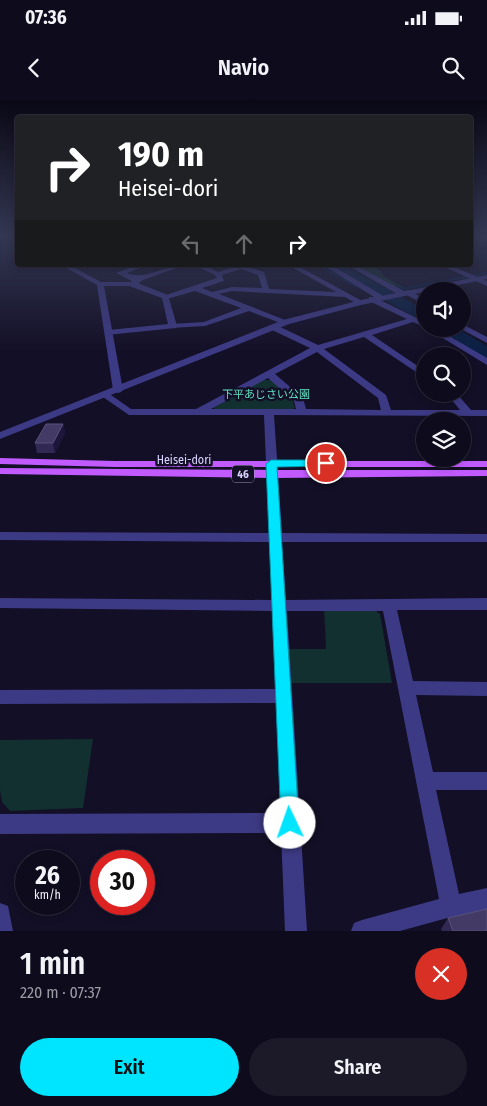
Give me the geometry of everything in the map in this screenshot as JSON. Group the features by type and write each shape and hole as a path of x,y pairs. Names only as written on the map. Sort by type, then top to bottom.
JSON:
{"main road":[{"name":"Heisei-dori","path":"0,461 487,473"},
{"name":"Heisei-dori","path":"0,471 272,469 487,464"}],"street":[{"path":"81,274 100,284 134,282 157,274"},
{"path":"122,274 134,282 166,298 221,279 218,274"},
{"path":"261,274 266,292"},
{"path":"308,274 360,302"},
{"path":"340,274 416,319"},
{"path":"367,274 416,299"},
{"path":"464,274 487,284"},
{"path":"0,436 286,322 360,302 487,277"},
{"path":"100,284 118,390"},
{"path":"195,288 286,322"},
{"path":"212,294 232,289 348,295"},
{"path":"166,298 173,326"},
{"path":"109,333 205,324 249,308"},
{"path":"197,412 317,348 416,319"},
{"path":"273,327 317,348 383,397 387,412"},
{"path":"471,331 487,340"},
{"path":"365,334 416,369"},
{"path":"445,337 487,362"},
{"path":"269,374 299,400 302,412"},
{"path":"105,395 129,412 416,412"},
{"path":"459,402 467,412"},
{"path":"471,412 487,412"},
{"path":"269,413 274,538 296,931"},
{"path":"0,536 487,538"},
{"path":"0,603 278,606 487,604"},
{"path":"389,605 451,906"},
{"path":"406,688 487,689"},
{"path":"0,697 283,696"},
{"path":"425,781 487,782"},
{"path":"0,824 290,823"},
{"path":"362,931 451,906 487,899"},
{"path":"0,914 2,931"}],"green space":[{"path":"364,274 382,274 405,288 394,290"},
{"name":"下平あじさい公園","path":"263,380 272,380 292,399 295,408 289,410 216,411 213,406"},
{"path":"370,607 380,614 392,683 291,683 287,649 326,649 324,608"},
{"path":"93,739 83,808 10,811 2,802 0,790 0,740"}],"building":[{"path":"46,424 63,424 53,443 35,443"},
{"path":"487,909 487,931 453,931 448,918"}],"waterway":[{"path":"333,274 355,286 367,283"},
{"path":"349,274 416,311"},
{"path":"380,291 397,287 403,289 483,274"},
{"path":"460,337 487,353"}],"route":[{"path":"290,823 271,464 326,463"}]}
